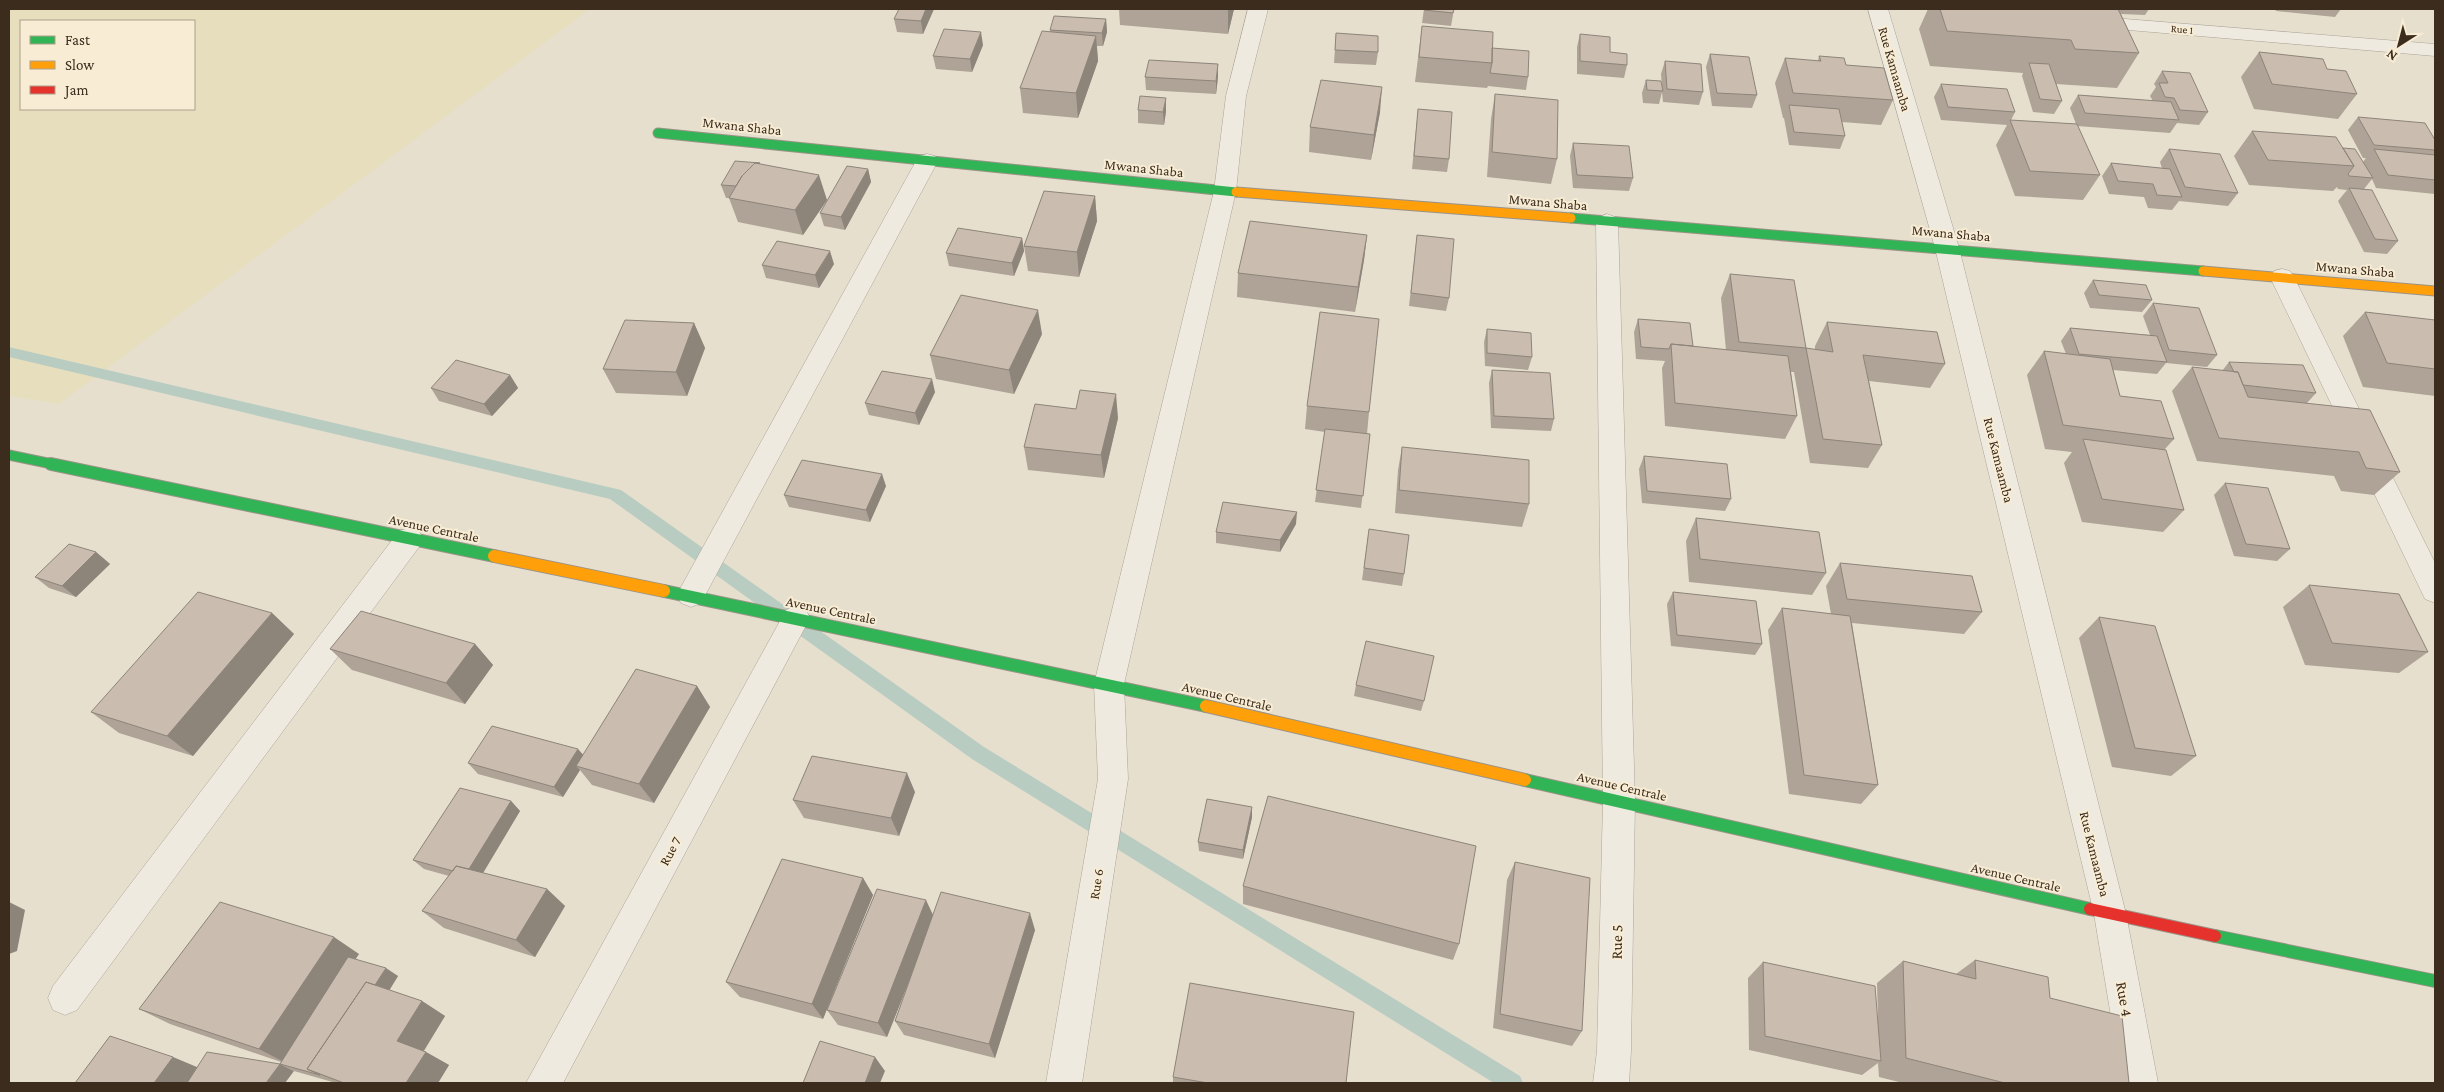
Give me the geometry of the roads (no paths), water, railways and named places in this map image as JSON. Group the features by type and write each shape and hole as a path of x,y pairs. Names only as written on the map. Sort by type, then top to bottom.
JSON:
{"street":[{"name":"Rue 6","path":"1064,1083 1113,779 1109,684 1225,191 1236,96 1258,9"},
{"name":"Rue Kamaamba","path":"1878,9 1947,248 2110,914"},
{"name":"Rue 1","path":"2068,20 2435,50"},
{"name":"Mwana Shaba","path":"658,133 1225,191 1947,248 2435,291"},
{"path":"691,595 927,161"},
{"name":"Rue 5","path":"1607,222 1619,801 1614,1051 1611,1083"},
{"path":"2282,277 2435,591"},
{"name":"Avenue Centrale","path":"9,455 691,595 1109,684 2110,914 2435,981"},
{"path":"65,998 409,538"},
{"name":"Rue 7","path":"544,1083 796,618"},
{"name":"Rue 4","path":"2110,914 2140,1083"}],"waterway":[{"path":"9,352 615,494 978,753 1513,1083"}]}
